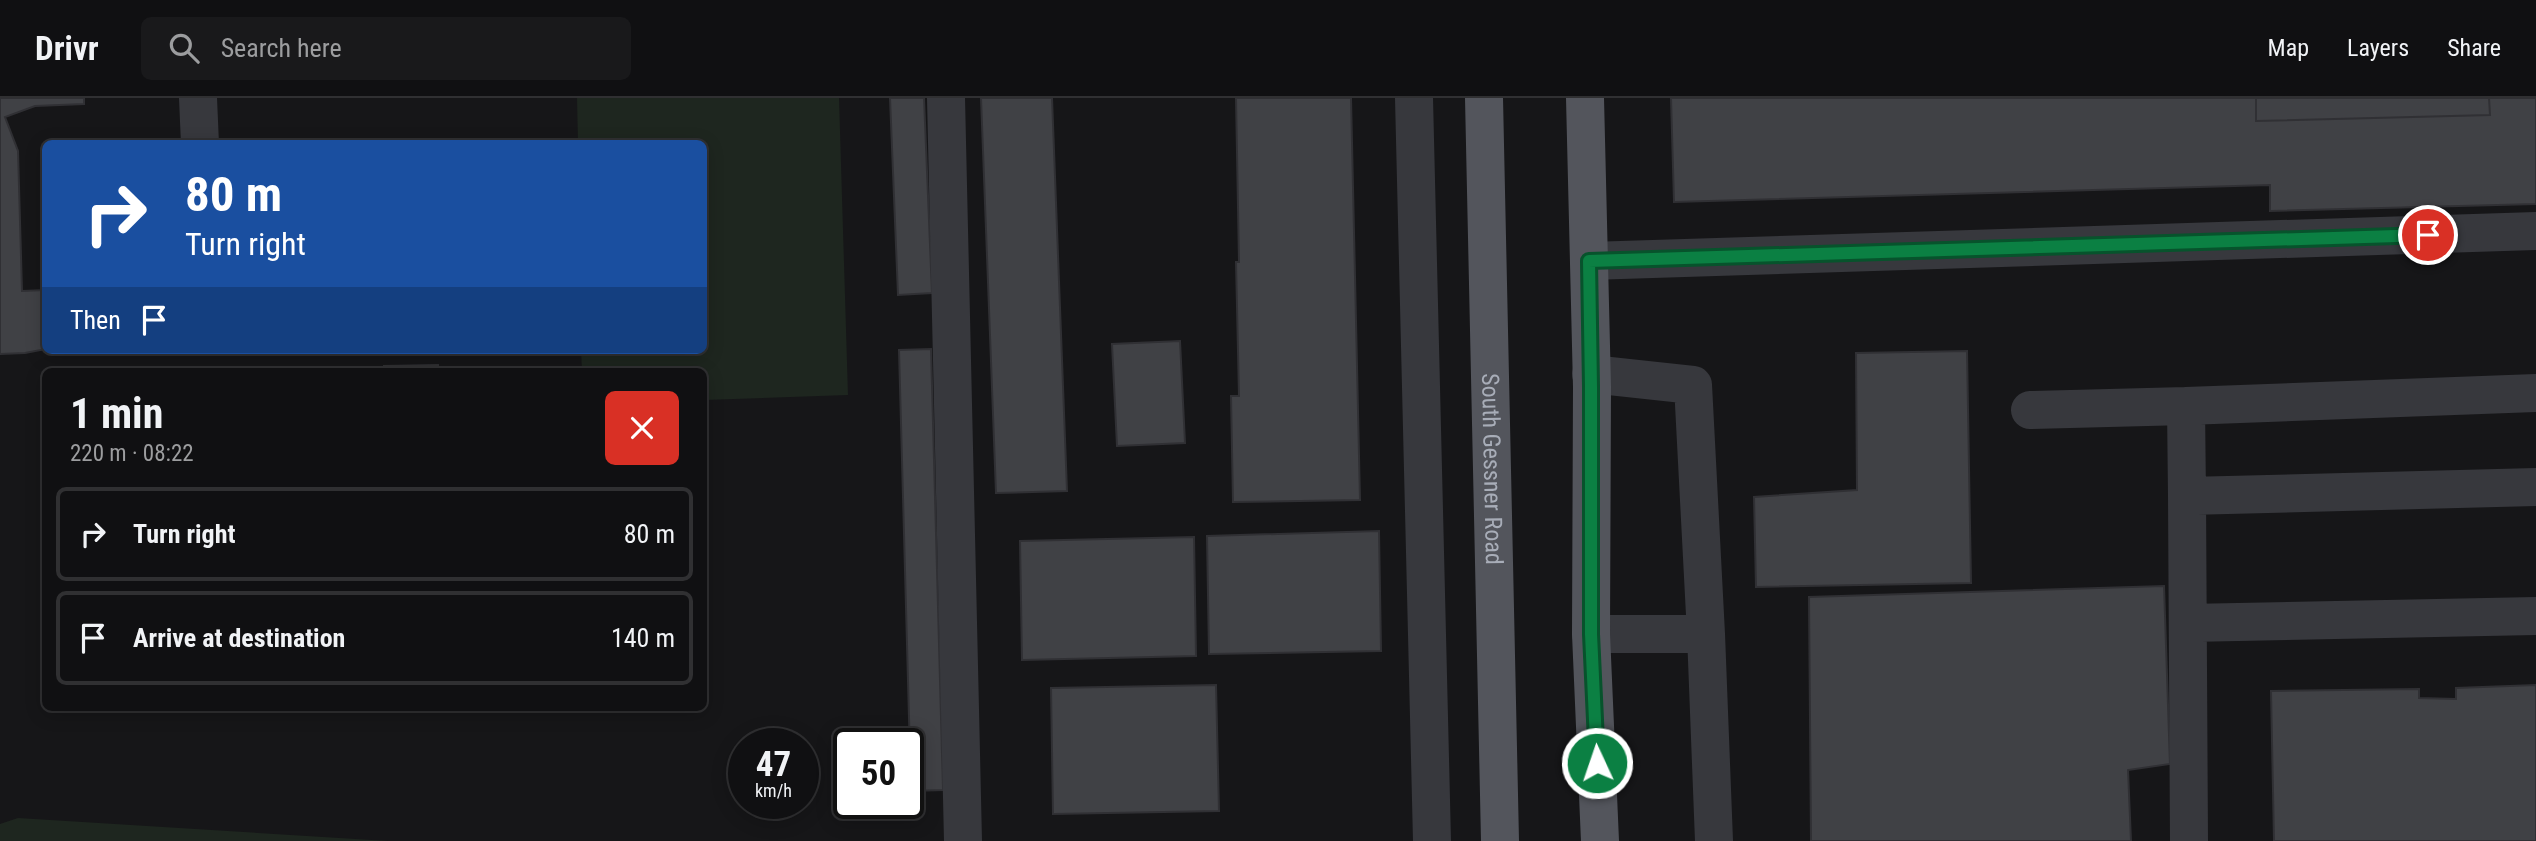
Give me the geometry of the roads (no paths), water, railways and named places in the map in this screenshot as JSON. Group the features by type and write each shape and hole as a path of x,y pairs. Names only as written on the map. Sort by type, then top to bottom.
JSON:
{"main road":[{"name":"South Gessner Road","path":"1484,98 1500,841"},
{"path":"1585,98 1591,374 1591,634 1600,841"}],"lane":[{"path":"198,98 200,140"},
{"path":"946,98 963,841"},
{"path":"1414,98 1432,841"},
{"path":"1589,261 2536,231"},
{"path":"1591,374 1693,385 1714,841"},
{"path":"2030,410 2536,393"},
{"path":"2186,406 2189,841"},
{"path":"2187,496 2536,487"},
{"path":"2188,622 2536,616"},
{"path":"1591,634 1706,634"}]}
